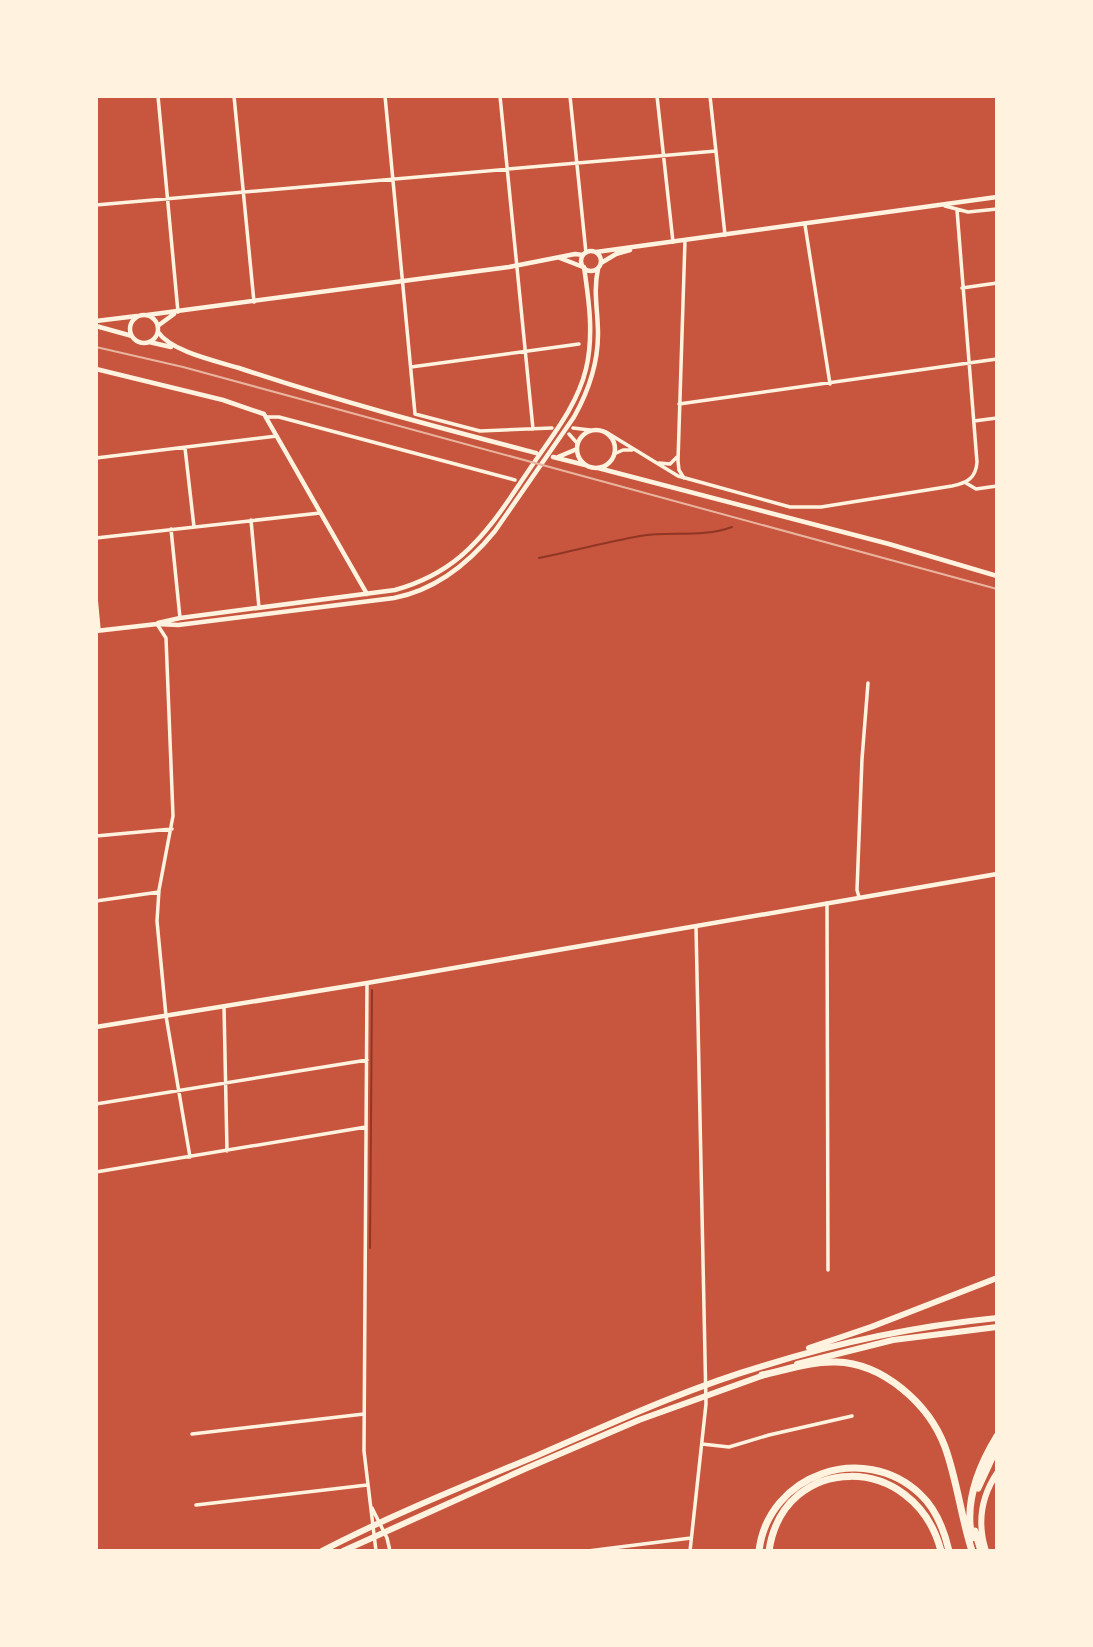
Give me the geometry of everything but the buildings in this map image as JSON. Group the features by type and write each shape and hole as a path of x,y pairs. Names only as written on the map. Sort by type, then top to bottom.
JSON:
{"highway":[{"path":"322,1551 392,1517 703,1386 872,1327 997,1278"},
{"path":"762,1366 890,1333 997,1318"},
{"path":"343,1551 389,1528 559,1454 697,1397 863,1346 921,1335 997,1327"},
{"path":"762,1375 797,1367 840,1362 855,1365 891,1382 921,1407 938,1432 946,1450 961,1510 979,1551"},
{"path":"979,1551 973,1502 976,1476 997,1436"},
{"path":"973,1502 982,1475 997,1447"},
{"path":"760,1551 763,1531 769,1518 789,1491 816,1474 855,1467 890,1474 919,1493 939,1519 949,1551"},
{"path":"979,1551 980,1521 985,1498 997,1473"},
{"path":"769,1551 775,1526 796,1497 823,1482 853,1476 884,1482 906,1494 924,1513 941,1551"}],"street":[{"path":"158,96 178,312"},
{"path":"234,96 254,302"},
{"path":"385,96 415,414 480,431 552,428"},
{"path":"500,96 533,429"},
{"path":"96,598 98,631 157,624 180,618 401,589 437,573 471,547 498,516 568,412 584,376 590,341 589,309 581,261 585,254 570,96"},
{"path":"657,96 673,242"},
{"path":"710,96 725,234"},
{"path":"96,205 716,150"},
{"path":"96,324 144,315 402,282 575,254 997,197"},
{"path":"943,205 968,212 997,209"},
{"path":"573,428 606,432 634,451 684,478 781,505 804,508 966,483 974,475 977,466 957,209"},
{"path":"804,225 830,384"},
{"path":"684,478 678,470 678,456 685,240"},
{"path":"601,263 616,254 640,247"},
{"path":"157,624 178,625 408,595 439,580 474,555 502,522 573,417 589,385 598,336 595,288 601,257 596,252"},
{"path":"559,258 592,271 598,269"},
{"path":"962,288 997,284"},
{"path":"148,342 155,338 158,329 178,312"},
{"path":"144,315 154,319 166,342 181,349"},
{"path":"133,337 132,322 144,315"},
{"path":"96,324 140,342 181,349 306,390 536,453"},
{"path":"411,367 579,344"},
{"path":"679,404 997,359"},
{"path":"96,369 223,400 258,411 266,417 367,594"},
{"path":"266,417 279,416 515,480"},
{"path":"974,421 997,418"},
{"path":"590,430 582,435 577,446 566,455 554,457 878,541 997,576"},
{"path":"598,468 611,461 614,454 614,442 606,432"},
{"path":"569,434 577,446 579,458 586,465"},
{"path":"96,458 277,436"},
{"path":"185,447 194,527"},
{"path":"614,454 623,450 634,451"},
{"path":"656,463 670,464 678,456"},
{"path":"611,461 627,476"},
{"path":"966,483 976,489 997,486"},
{"path":"96,538 321,513"},
{"path":"251,520 259,608"},
{"path":"171,529 180,618"},
{"path":"157,624 166,638 173,816 159,892 157,921 166,1016 190,1157"},
{"path":"166,638 178,625"},
{"path":"859,898 857,890 862,759 868,683"},
{"path":"96,836 172,829"},
{"path":"96,1027 368,983 997,874"},
{"path":"96,901 159,892"},
{"path":"827,903 828,1270"},
{"path":"690,1551 706,1404 696,926"},
{"path":"368,983 364,1413 365,1468 376,1551"},
{"path":"223,1006 227,1151"},
{"path":"96,1104 367,1060"},
{"path":"96,1172 366,1127"},
{"path":"192,1434 364,1413"},
{"path":"702,1444 729,1447 852,1416"},
{"path":"196,1505 368,1485"},
{"path":"371,1506 387,1538 390,1551"},
{"path":"588,1551 691,1538"}],"waterway":[{"path":"539,558 640,536 709,532 732,527"},
{"path":"370,1248 372,990"}],"railway":[{"path":"96,347 183,367 997,589"}]}
